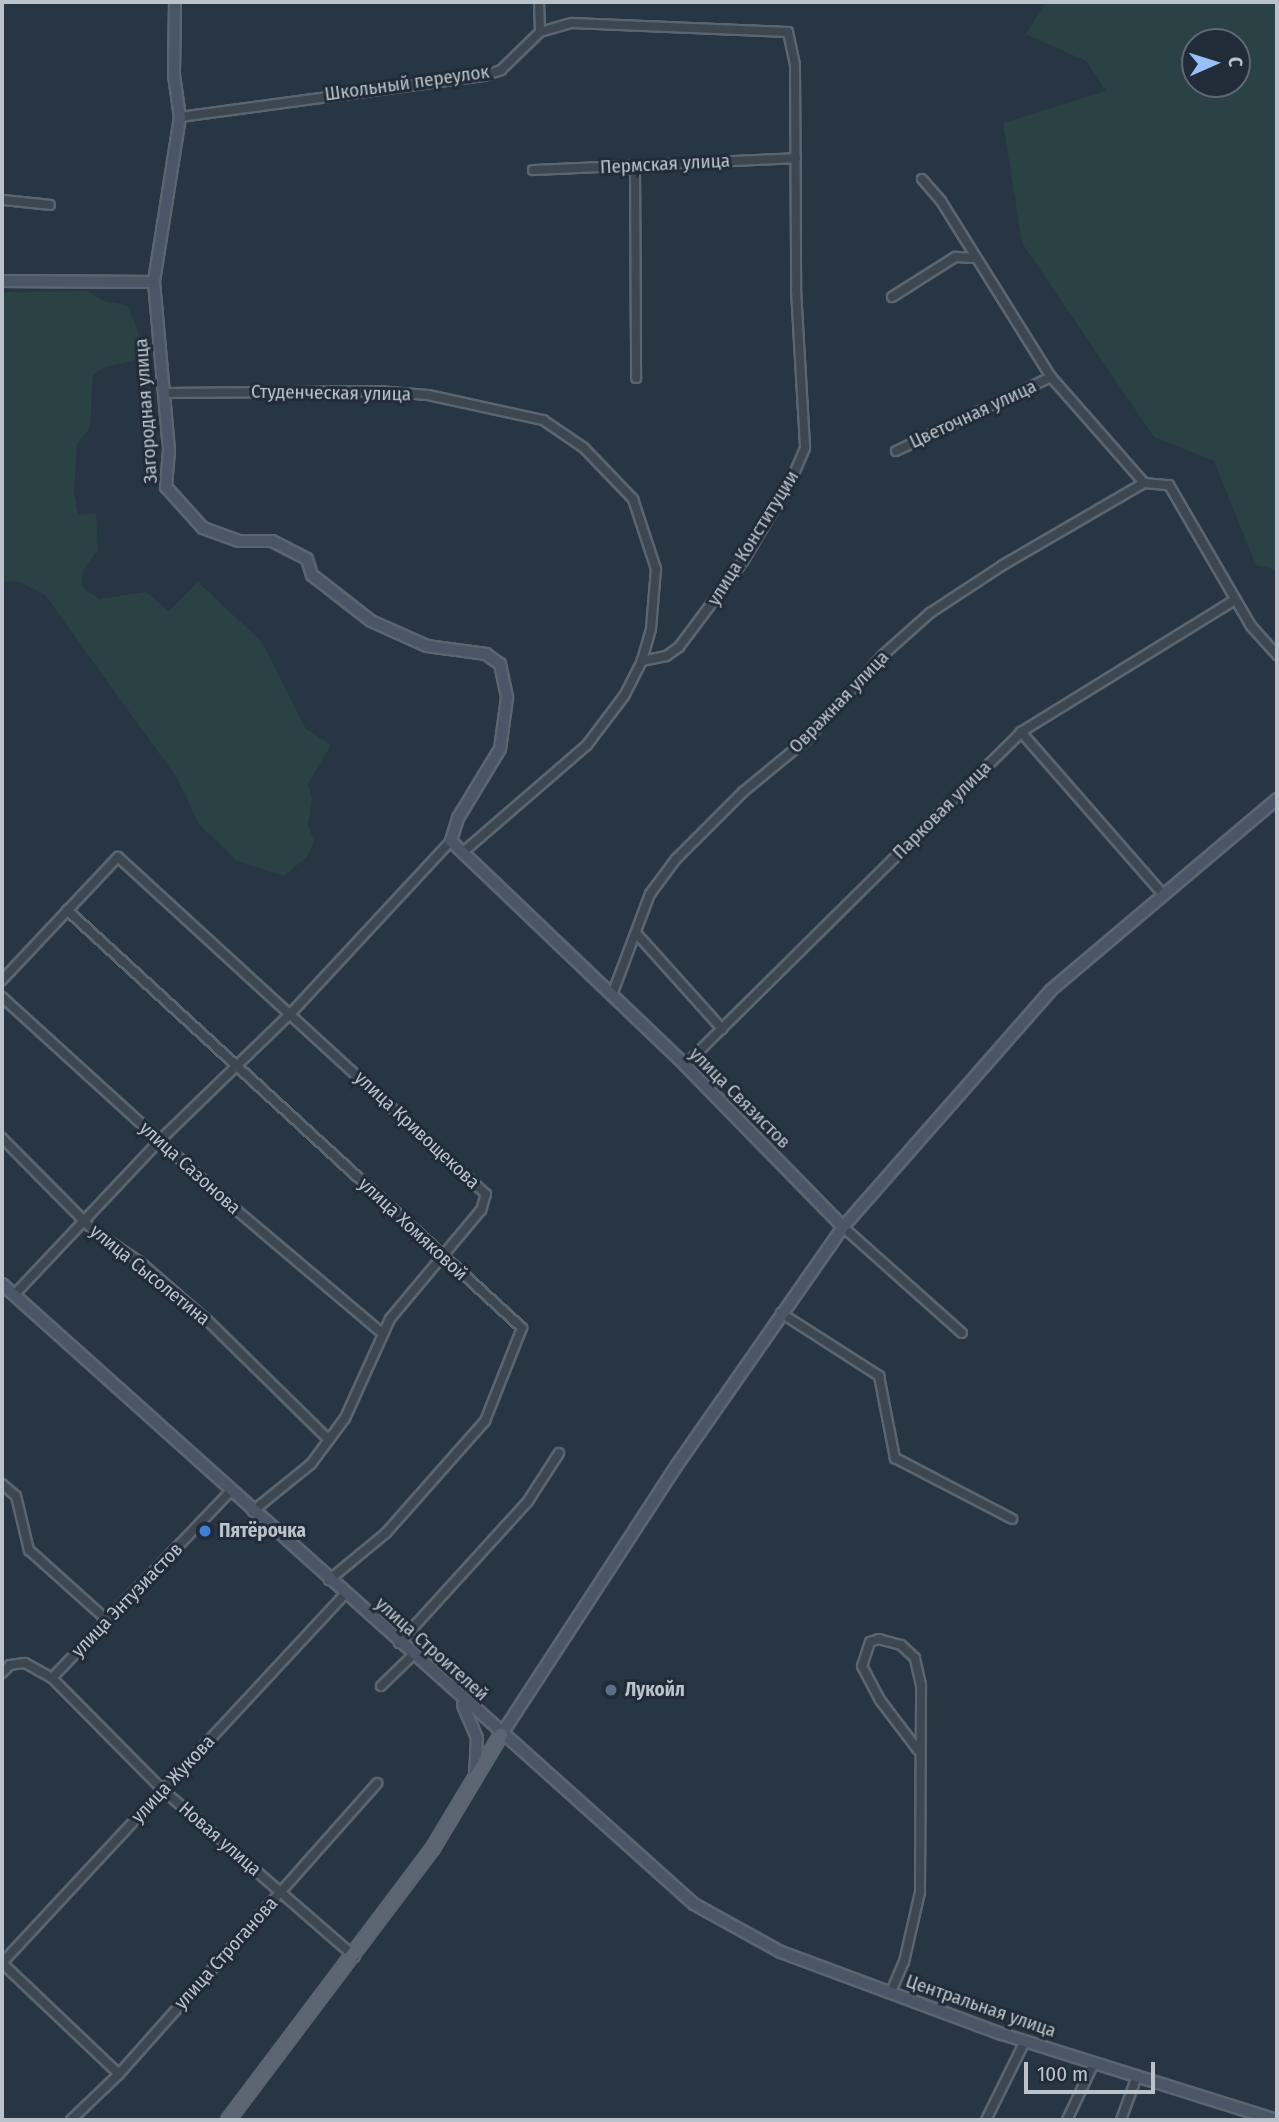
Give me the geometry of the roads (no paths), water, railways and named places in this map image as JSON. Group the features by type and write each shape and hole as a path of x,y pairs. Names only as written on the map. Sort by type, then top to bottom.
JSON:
{"main road":[{"path":"228,2120 355,1957 433,1848 501,1735"}],"street":[{"name":"Загородная улица","path":"175,2 174,75 180,117 154,282 165,393 166,487 203,528 239,541 272,541 307,559 312,575 371,621 427,646 486,654 500,664 507,698 500,749 458,818 452,841"},
{"path":"539,2 540,32"},
{"name":"Школьный переулок","path":"180,117 483,76 501,70 540,32 572,23 788,32"},
{"name":"улица Конституции","path":"642,661 666,656 679,647 708,612 779,502 805,448 796,290 795,65 788,32"},
{"name":"Пермская улица","path":"533,170 796,158"},
{"path":"635,165 636,378"},
{"path":"922,178 941,201 1051,377 1144,483 1168,485 1186,509 1235,600 1277,655"},
{"path":"2,200 50,205"},
{"path":"892,297 955,257 975,258"},
{"path":"2,281 154,282"},
{"name":"Цветочная улица","path":"896,451 1051,377"},
{"name":"Студенческая улица","path":"165,393 377,391 428,396 543,420 584,448 634,499 656,569 651,629 642,661"},
{"name":"Овражная улица","path":"612,995 650,894 676,859 743,792 806,740 883,655 930,613 1003,565 1144,483"},
{"name":"Парковая улица","path":"685,1065 1021,732 1235,600"},
{"path":"463,852 587,745 624,696 642,661"},
{"path":"1021,732 1163,894"},
{"path":"501,1735 781,1313 843,1227 1051,990 1277,799"},
{"path":"7,1292 85,1221 159,1141 292,1012 452,841"},
{"name":"улица Связистов","path":"452,841 685,1065 843,1227"},
{"path":"2,980 118,857 292,1012"},
{"name":"улица Хомяковой","path":"67,910 237,1063 441,1256 522,1328 508,1372 485,1421 386,1533 329,1580"},
{"name":"улица Связистов","path":"636,933 722,1029"},
{"name":"улица Сазонова","path":"2,998 159,1141 383,1334"},
{"name":"улица Кривощекова","path":"292,1012 486,1194 481,1210 441,1256"},
{"name":"улица Сысолетина","path":"2,1138 85,1221 209,1322 329,1440"},
{"path":"843,1227 962,1333"},
{"path":"253,1511 284,1490 329,1440 345,1418 390,1319 441,1256"},
{"name":"улица Строителей","path":"7,1292 501,1735 694,1904 781,1952 874,1986"},
{"path":"781,1313 879,1376 895,1458 1012,1519"},
{"path":"399,1643 528,1501 559,1453"},
{"path":"2,1484 16,1496 29,1550 107,1620"},
{"name":"улица Энтузиастов","path":"52,1678 231,1491"},
{"name":"улица Жукова","path":"2,1963 345,1594"},
{"path":"891,1992 904,1962 920,1892 920,1685 915,1658 901,1646 879,1639 870,1642 862,1666 880,1700 918,1750"},
{"path":"381,1686 413,1655"},
{"name":"Новая улица","path":"2,1673 10,1665 25,1663 52,1678 163,1790 355,1957"},
{"path":"455,1694 477,1738 475,1779"},
{"name":"улица Строганова","path":"71,2120 119,2074 377,1783"},
{"path":"2,1963 119,2074"},
{"name":"Центральная улица","path":"874,1986 1025,2041 1277,2120"},
{"path":"986,2120 1025,2041"},
{"path":"1067,2120 1094,2063"},
{"path":"1121,2120 1137,2076"}],"place":[{"name":"Пятёрочка","path":"205,1531"},
{"name":"Лукойл","path":"611,1690"}]}
